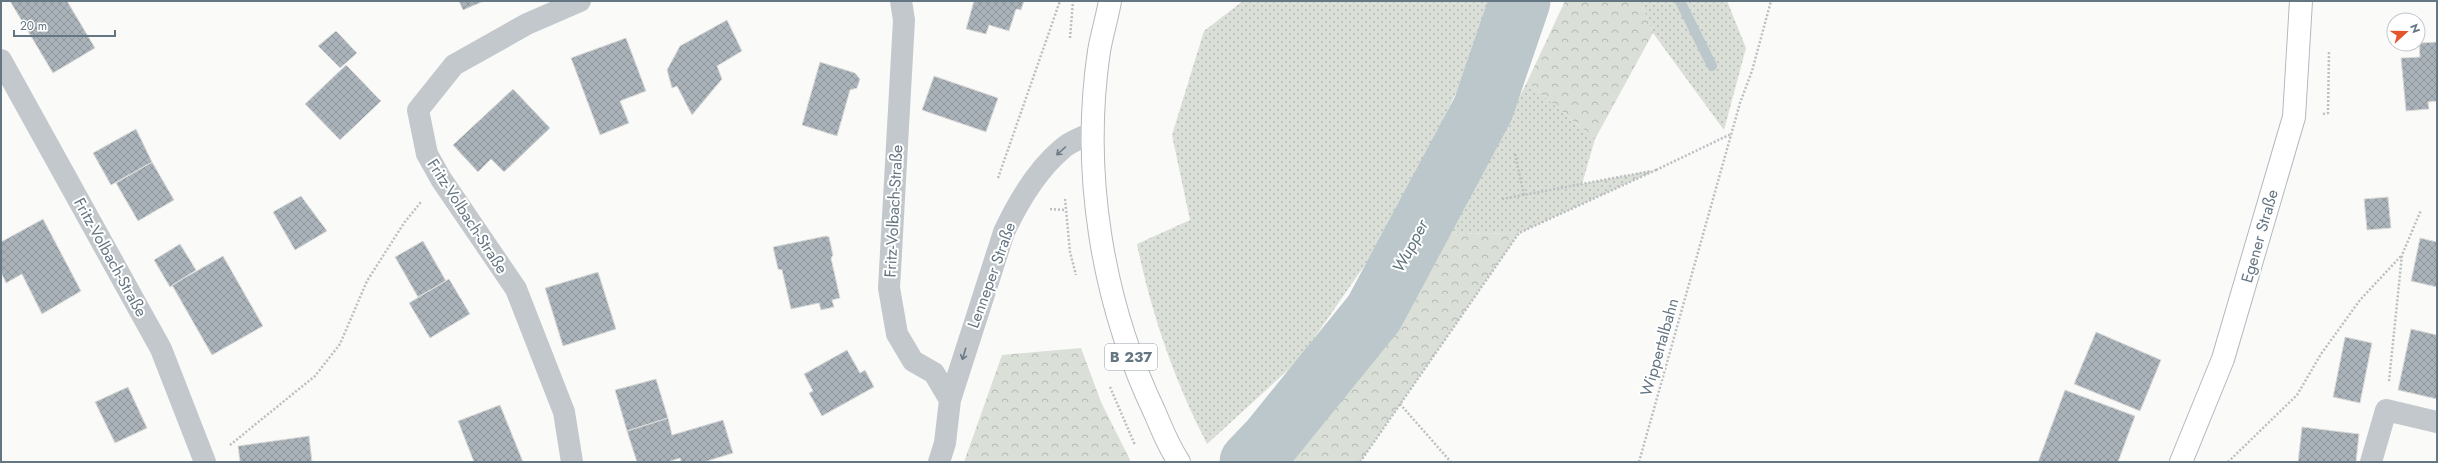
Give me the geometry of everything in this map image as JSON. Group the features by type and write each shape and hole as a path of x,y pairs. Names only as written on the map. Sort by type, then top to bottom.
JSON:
{"main road":[{"name":"B 237","path":"1110,1 1100,51 1094,132 1096,209 1111,290 1123,333 1143,388 1178,462"},
{"name":"Egener Straße","path":"2181,462 2223,360 2294,117 2301,1"}],"street":[{"name":"Fritz-Volbach-Straße","path":"572,462 564,412 516,289 441,179 427,154 418,110 454,65 527,24 580,1"},
{"name":"Fritz-Volbach-Straße","path":"901,1 904,20 889,288 898,334 913,361 934,373 950,400"},
{"name":"Fritz-Volbach-Straße","path":"1,60 161,348 204,460"},
{"name":"Lenneper Straße","path":"939,462 945,443 950,400 988,277 1004,232 1016,207 1032,184 1062,148 1094,132"},
{"path":"2371,462 2386,410 2437,422"}],"path":[{"name":"Wippertalbahn","path":"1639,462 1731,134 1771,1"},
{"path":"1360,462 1519,233 1731,134"},
{"path":"1515,154 1524,195"},
{"path":"1502,200 1656,170"},
{"path":"204,460 236,442 315,376 340,344 367,281 404,223 441,179"},
{"path":"2386,410 2402,255 2421,210"},
{"path":"2228,462 2297,395 2321,354 2360,300 2402,255"},
{"path":"1400,404 1451,462"}],"green space":[{"path":"1243,1 1492,1 1478,46 1396,220 1299,360 1207,444 1184,395 1165,346 1149,295 1137,244 1190,220 1172,135 1204,31"},
{"path":"1565,1 1640,1 1653,33 1595,139 1527,82"},
{"path":"1640,1 1727,1 1746,48 1724,130 1653,33"},
{"path":"1527,82 1595,139 1582,184 1656,170 1519,233 1444,234 1480,174"},
{"path":"1519,233 1360,462 1289,462 1332,406 1444,234"},
{"path":"1081,348 1101,402 1131,462 964,462 1002,355"}],"building":[{"path":"10,1 67,1 95,48 53,73"},
{"path":"459,1 484,1 463,10"},
{"path":"974,1 1024,1 1021,10 1016,9 1009,31 989,25 986,34 966,29"},
{"path":"727,20 742,51 717,66 722,79 692,115 677,86 672,88 667,70 680,46"},
{"path":"336,31 357,53 340,68 318,46"},
{"path":"626,38 646,91 620,101 629,123 600,135 571,58"},
{"path":"2437,42 2437,101 2428,102 2429,109 2406,111 2401,58 2420,57 2420,52 2426,52 2426,43"},
{"path":"820,62 855,73 860,79 857,88 850,90 837,136 802,125"},
{"path":"346,65 381,101 340,140 305,104"},
{"path":"934,76 998,98 986,132 922,110"},
{"path":"513,89 550,128 504,172 491,159 478,172 453,145"},
{"path":"136,129 152,162 111,185 93,153"},
{"path":"152,162 174,200 138,221 116,183"},
{"path":"301,196 327,231 295,250 273,212"},
{"path":"2388,197 2391,228 2367,230 2364,199"},
{"path":"43,219 81,291 42,314 22,274 6,283 1,272 1,242"},
{"path":"826,236 829,237 833,255 831,258 840,298 832,300 834,307 821,310 819,303 791,309 782,270 778,269 773,247"},
{"path":"2420,238 2437,242 2437,287 2411,281"},
{"path":"423,241 446,281 418,297 395,257"},
{"path":"180,244 196,270 170,287 154,260"},
{"path":"223,256 263,326 212,355 172,285"},
{"path":"598,272 616,329 563,346 545,288"},
{"path":"449,279 470,314 430,338 409,303"},
{"path":"2411,329 2437,335 2437,399 2398,390"},
{"path":"2096,332 2161,360 2140,411 2074,384"},
{"path":"2345,337 2372,343 2360,403 2333,397"},
{"path":"847,350 860,373 865,370 874,387 822,416 809,393 813,391 804,374"},
{"path":"656,379 668,418 627,431 615,390"},
{"path":"128,387 147,428 115,443 95,402"},
{"path":"2065,390 2135,416 2118,462 2038,462"},
{"path":"500,405 523,462 474,462 458,421"},
{"path":"668,418 672,435 723,420 733,453 704,462 681,462 680,458 668,462 637,462 627,431"},
{"path":"2302,427 2359,434 2356,462 2298,462"},
{"path":"309,436 312,462 240,462 238,446"}],"waterway":[{"name":"Wupper","path":"1250,462 1271,440 1374,313 1483,109 1520,1"},
{"path":"1680,1 1712,66"}]}
